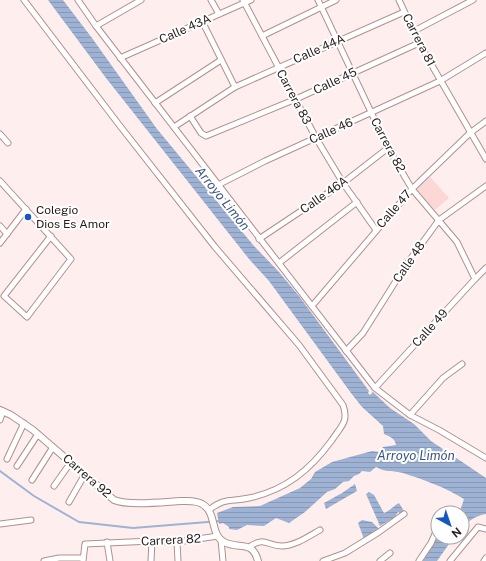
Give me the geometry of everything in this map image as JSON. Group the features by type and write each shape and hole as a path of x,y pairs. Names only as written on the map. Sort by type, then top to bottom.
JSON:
{"street":[{"path":"24,0 124,132 215,247 300,345 343,404 346,413 345,420 323,451 298,476 285,486 263,495 247,499 223,500 210,511 218,535 223,561"},
{"path":"78,0 120,58 375,388 410,415 439,430 486,458"},
{"path":"211,0 218,14"},
{"name":"Calle 43A","path":"120,58 251,0"},
{"name":"Carrera 82","path":"318,0 388,148 412,189 457,242 474,279"},
{"path":"262,36 336,0"},
{"name":"Carrera 81","path":"399,0 419,43 486,159"},
{"path":"414,31 473,0"},
{"path":"96,26 137,1"},
{"name":"Carrera 83","path":"244,2 316,138 343,183 376,230"},
{"name":"Calle 44A","path":"174,127 235,87 404,12"},
{"path":"202,21 235,87"},
{"name":"Calle 45","path":"190,116 201,133 206,136 296,99 352,72 419,43"},
{"name":"Calle 46","path":"218,185 440,80 486,53"},
{"path":"155,103 221,60"},
{"name":"Calle 47","path":"312,306 412,189 470,133 486,121"},
{"path":"0,134 8,143"},
{"name":"Calle 46A","path":"260,239 343,183 388,148"},
{"path":"0,181 51,236 71,259 27,317 4,296 51,236"},
{"name":"Calle 48","path":"346,351 363,333 406,265 439,220 486,186"},
{"path":"279,263 357,202"},
{"path":"0,243 26,209"},
{"path":"0,226 7,234"},
{"name":"Calle 49","path":"375,388 474,279 486,268"},
{"path":"410,415 443,378 462,364"},
{"path":"0,420 2,411"},
{"name":"Carrera 92","path":"2,411 24,423 117,501 129,503 197,502 203,504 210,511"},
{"path":"7,459 24,423"},
{"path":"17,466 38,434"},
{"path":"32,480 53,447"},
{"path":"54,486 71,462"},
{"path":"69,502 85,474"},
{"path":"323,561 345,553 379,532 404,514"},
{"path":"0,524 31,520"},
{"path":"450,561 478,527 486,528"},
{"path":"258,561 256,554 251,548 261,541 283,546 304,539 320,530"},
{"name":"Carrera 82","path":"83,559 85,544 107,542 177,542 218,535 226,543 251,548"},
{"path":"151,561 152,541"},
{"path":"107,542 110,561"},
{"path":"177,542 178,561"},
{"path":"419,561 430,544"},
{"path":"380,561 390,553"},
{"path":"44,561 83,559"}],"shaded area":[{"path":"430,177 449,198 435,210 417,189"}],"water":[{"name":"Arroyo Limón","path":"48,0 63,0 157,129 254,246 299,296 369,391 368,393 370,395 373,392 390,408 414,424 431,441 486,478 486,514 470,521 470,505 462,505 464,499 442,487 419,478 376,467 370,472 362,471 349,481 343,482 335,489 327,492 305,512 289,523 276,518 264,526 247,525 237,530 229,529 229,527 223,523 219,524 217,513 233,507 260,506 300,488 311,479 315,472 332,462 372,451 380,452 383,447 396,445 395,441 384,434 383,426 362,407 269,281 249,259 106,78"},
{"path":"355,484 357,491 326,509 324,503"},
{"path":"369,492 374,495 384,513 399,503 404,511 400,513 398,512 395,517 380,526 366,494"},
{"path":"362,520 372,522 378,528 378,531 364,539 358,523"},
{"path":"433,545 448,545 437,561 423,561"}],"waterway":[{"path":"0,471 34,496 79,522 133,528 220,521"}],"place":[{"name":"Colegio Dios Es Amor","path":"28,217"}]}
